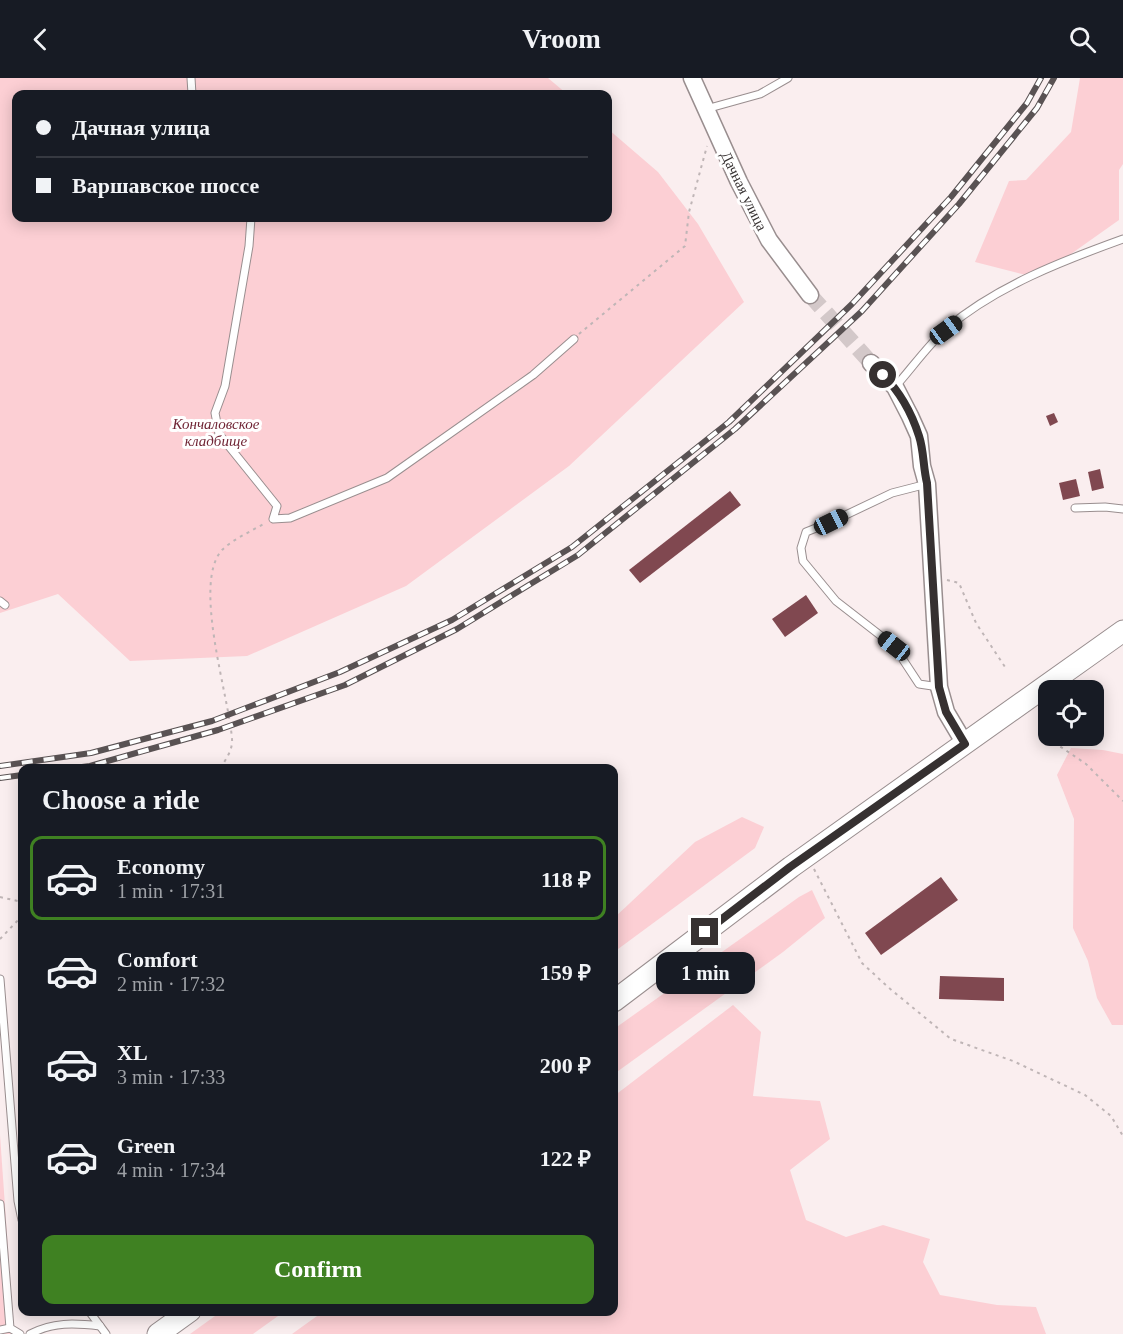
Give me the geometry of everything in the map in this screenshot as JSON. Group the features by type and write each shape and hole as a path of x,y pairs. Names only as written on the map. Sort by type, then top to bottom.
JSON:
{"main road":[{"path":"618,998 807,855 1123,631"},
{"path":"159,1334 183,1316"}],"street":[{"name":"Дачная улица","path":"692,78 739,182 769,240 810,295"},
{"path":"871,363 895,387 919,436 922,466 927,483 939,687 946,712 965,744"}],"lane":[{"path":"706,109 759,94 788,78"},
{"path":"251,222 249,246 225,386 214,413 219,434 277,506 273,519 290,518 387,478 533,375 574,339"},
{"path":"895,387 946,330 989,298 1084,253 1123,239"},
{"path":"927,483 892,493 806,532 801,548 803,561 836,601 894,646 919,684 939,687"},
{"path":"1075,508 1123,509"},
{"path":"0,980 18,1201"},
{"path":"0,1204 10,1328"},
{"path":"93,1316 106,1334"},
{"path":"30,1334 45,1326 70,1323 100,1326"},
{"path":"0,1330 10,1328 20,1334"}],"path":[{"path":"574,339 685,246 689,212 713,126"},
{"path":"223,764 227,759 232,741 216,657 211,589 212,567 223,549 273,519"},
{"path":"933,577 958,583 976,623 1005,667"},
{"path":"1059,746 1086,764 1123,801"},
{"path":"807,855 861,963 889,988 951,1039 1013,1061 1084,1095 1111,1116 1123,1136"},
{"path":"0,897 18,901"},
{"path":"0,939 18,920"}],"green space":[{"name":"Кончаловское кладбище","path":"0,78 548,78 562,90 12,90 12,222 612,222 612,132 658,172 698,224 744,302 569,466 406,586 247,656 130,661 58,594 0,613"},
{"path":"1080,78 1123,78 1123,164 1119,170 1119,220 1037,278 975,262 1009,181 1026,180 1071,132"},
{"path":"1071,748 1123,754 1123,1025 1112,1025 1097,998 1088,961 1073,928 1074,819 1057,775"},
{"path":"742,817 764,827 755,848 618,949 618,914 695,842"},
{"path":"812,890 825,918 783,952 618,1071 618,1026"},
{"path":"733,1005 761,1032 753,1096 820,1101 830,1139 790,1170 806,1220 846,1237 883,1225 930,1239 923,1262 940,1295 997,1305 1036,1307 1046,1334 292,1334 317,1316 618,1316 618,1093"},
{"path":"0,1135 14,1334 0,1334"},
{"path":"215,1316 278,1316 253,1334 190,1334"}],"building":[{"path":"1054,413 1058,422 1050,426 1046,416"},
{"path":"1100,469 1104,488 1092,491 1088,472"},
{"path":"1076,479 1080,496 1063,500 1059,483"},
{"path":"730,491 741,505 640,583 629,570"},
{"path":"806,595 818,613 785,637 772,619"},
{"path":"941,877 958,900 881,955 865,933"},
{"path":"940,976 1004,978 1004,1001 939,999"}],"tunnel":[{"path":"810,295 871,363"}],"railway":[{"path":"0,766 91,753 212,721 340,672 452,620 572,547 729,422 852,304 951,197 1027,103 1041,78"},
{"path":"97,764 218,730 345,685 457,629 578,555 735,429 862,311 959,204 1037,108 1054,78"},
{"path":"0,778 18,776"}],"route":[{"path":"705,932 790,867 965,744 946,712 939,687 927,483 922,466 922,449 919,436 895,387 883,375"}]}
